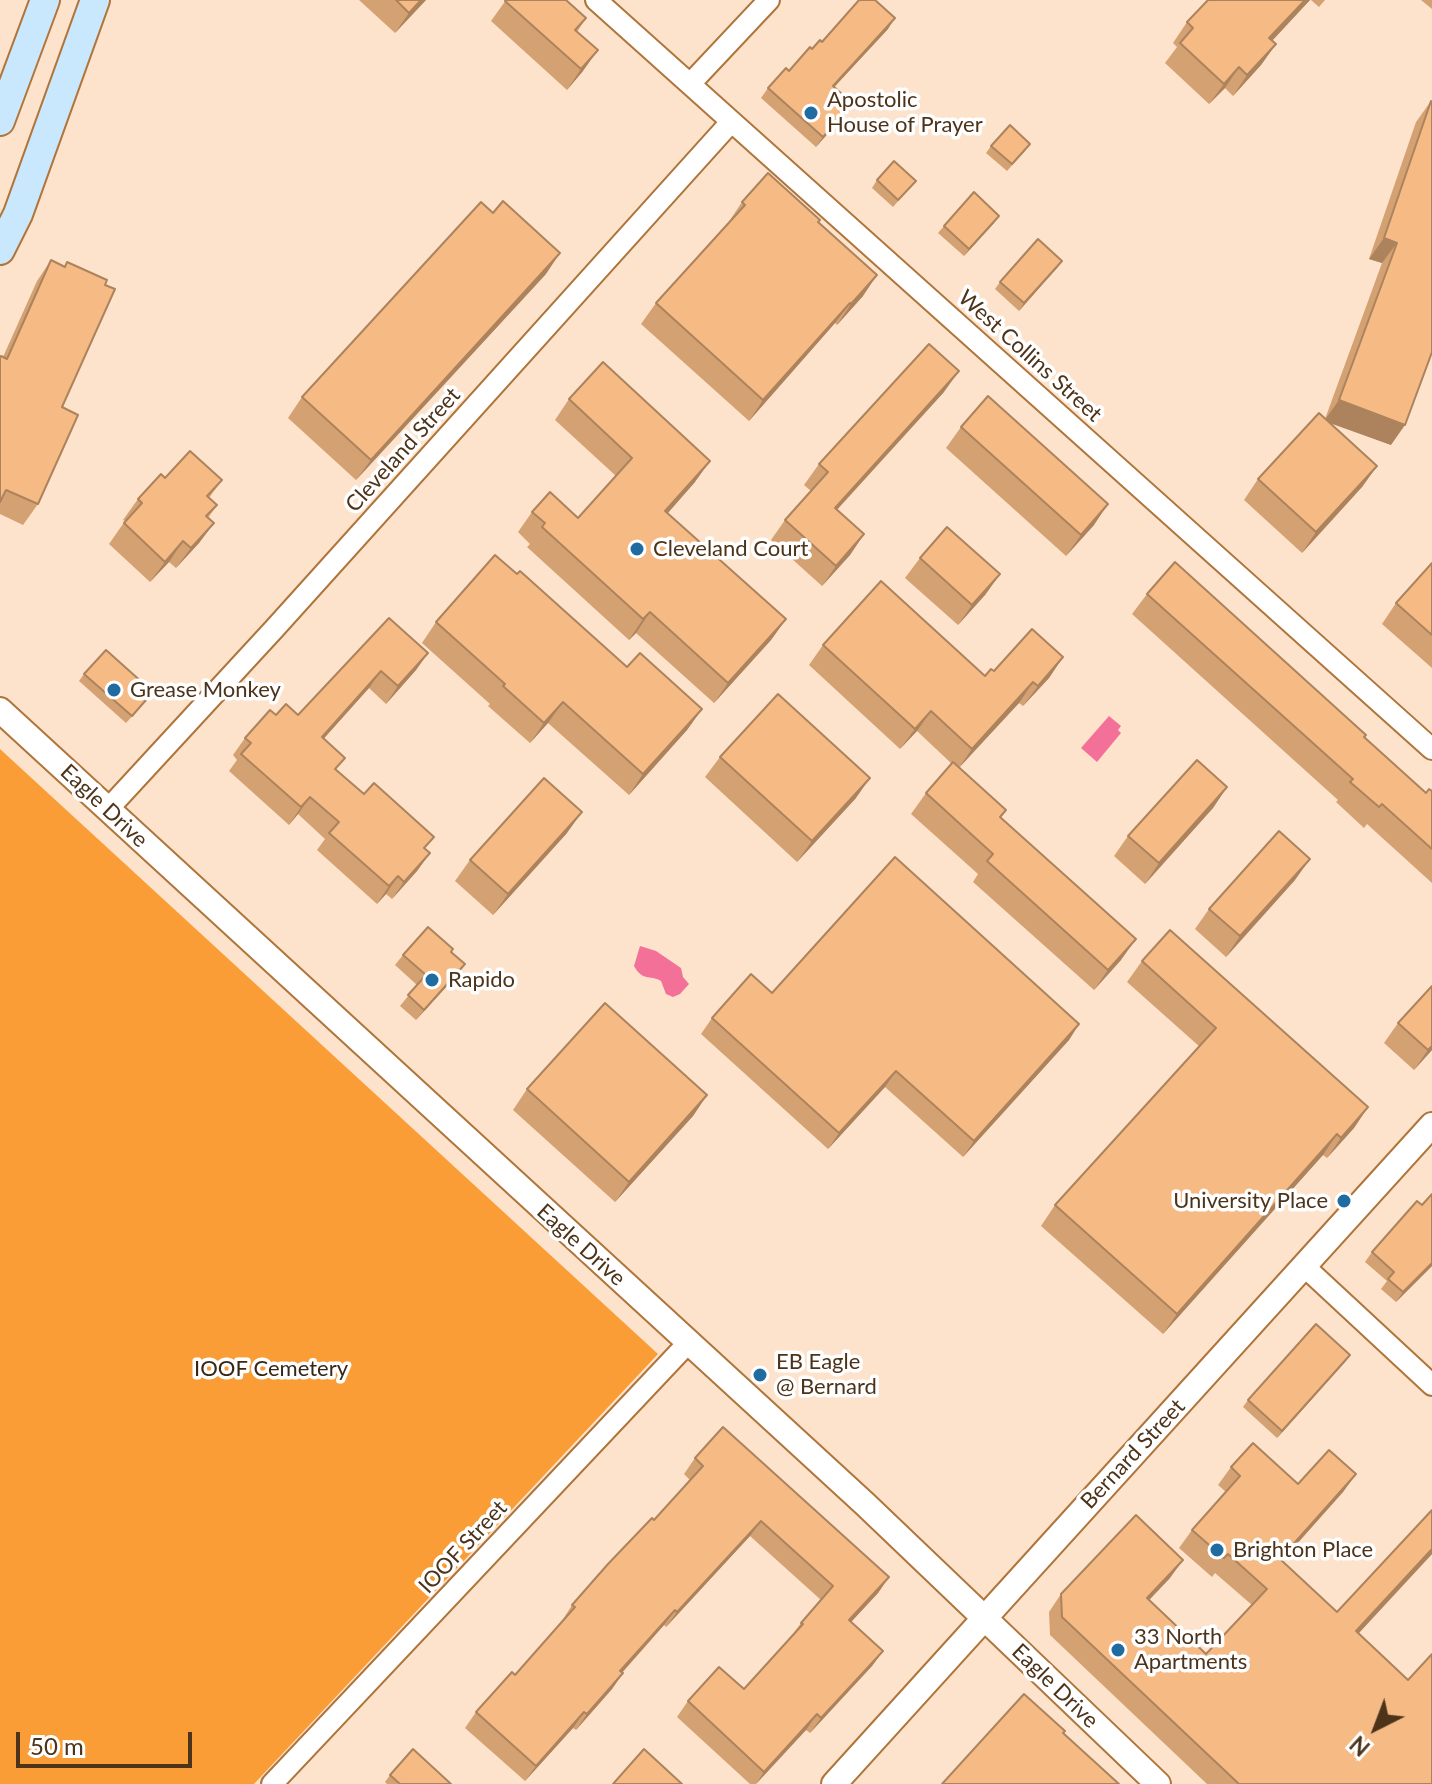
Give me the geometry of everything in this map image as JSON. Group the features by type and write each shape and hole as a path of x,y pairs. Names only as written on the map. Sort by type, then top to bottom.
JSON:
{"main road":[{"path":"0,121 45,0"},
{"path":"0,250 9,210 95,0"}],"street":[{"name":"West Collins Street","path":"596,0 1432,749"},
{"path":"690,84 769,0"},
{"name":"Cleveland Street","path":"109,808 731,122"},
{"name":"Eagle Drive","path":"0,710 865,1504 1158,1784"},
{"name":"Bernard Street","path":"834,1784 1432,1125"},
{"path":"1305,1267 1432,1385"},
{"name":"IOOF Street","path":"272,1784 688,1343"}],"green space":[{"name":"IOOF Cemetery","path":"0,749 658,1354 254,1784 0,1784"}],"shaded area":[{"path":"1109,716 1121,726 1118,730 1121,733 1097,762 1081,748"},
{"path":"640,946 656,951 681,968 689,984 680,994 673,997 666,994 661,981 637,971 634,966"}],"building":[{"path":"396,0 421,0 409,13"},
{"path":"506,0 566,0 586,18 575,30 598,50 581,69"},
{"path":"859,0 875,0 895,18 833,86 853,104 823,137 768,88 786,68 789,71 810,47 812,49 820,40 822,42"},
{"path":"1208,0 1305,0 1269,38 1276,44 1247,75 1239,67 1224,84 1180,43 1193,28 1187,22"},
{"path":"1431,101 1432,352 1405,425 1339,400 1397,243 1384,238"},
{"path":"1010,125 1030,144 1012,164 991,146"},
{"path":"894,161 916,181 898,200 877,180"},
{"path":"768,173 877,275 763,400 656,303 745,205 742,202"},
{"path":"974,192 999,216 969,249 944,226"},
{"path":"503,201 560,253 371,460 302,397 481,202 493,213"},
{"path":"1038,239 1062,261 1024,303 1000,282"},
{"path":"51,260 65,267 67,262 107,280 105,285 115,289 62,407 78,415 38,504 6,490 0,502 0,357 7,359"},
{"path":"929,344 959,371 835,508 864,534 836,566 785,520 828,472 819,464"},
{"path":"603,362 710,461 665,511 786,619 728,683 650,612 643,619 542,527 545,523 532,512 550,492 578,518 632,458 569,399"},
{"path":"988,396 1108,504 1081,535 961,427"},
{"path":"1319,413 1377,466 1316,532 1258,479"},
{"path":"190,451 222,480 207,496 217,505 206,516 214,523 191,548 183,541 165,562 124,523 142,503 138,499 161,474 165,478"},
{"path":"947,527 1000,574 972,605 920,558"},
{"path":"495,555 517,574 520,571 627,667 640,653 702,709 643,774 563,702 544,723 436,622"},
{"path":"1175,562 1426,793 1429,789 1432,791 1432,849 1382,804 1379,807 1350,782 1353,779 1147,594"},
{"path":"1432,563 1432,635 1396,603"},
{"path":"881,581 985,676 991,669 994,671 1032,629 1063,657 1038,686 1033,682 972,749 931,711 915,729 823,645"},
{"path":"389,618 428,653 398,686 381,671 322,737 345,758 335,769 364,794 374,783 434,837 424,848 430,853 404,882 398,876 389,886 329,833 339,822 310,797 301,807 241,754 251,743 245,738 270,710 276,715 286,704 298,715"},
{"name":"Grease Monkey","path":"106,650 153,692 132,716 84,674"},
{"path":"778,694 870,778 812,841 720,757"},
{"path":"1197,760 1227,787 1159,863 1128,836"},
{"path":"953,762 1006,810 1000,817 1136,939 1108,970 987,861 993,854 926,793"},
{"path":"544,778 582,812 508,894 470,860"},
{"path":"1279,831 1310,859 1240,936 1209,909"},
{"path":"895,857 1079,1024 974,1141 896,1071 839,1133 712,1018 751,974 772,993"},
{"name":"Rapido","path":"428,927 465,964 424,1010 408,995 426,975 403,955"},
{"path":"1170,930 1368,1107 1341,1138 1337,1134 1177,1314 1055,1205 1216,1028 1142,961"},
{"path":"1432,986 1432,1046 1428,1050 1398,1023"},
{"path":"605,1003 707,1095 629,1182 527,1089"},
{"path":"1432,1194 1432,1263 1403,1292 1388,1279 1394,1272 1372,1252 1417,1201 1422,1205"},
{"path":"1316,1324 1350,1355 1282,1431 1248,1400"},
{"path":"723,1427 889,1577 849,1620 883,1651 821,1718 817,1714 764,1772 688,1701 719,1667 744,1689 833,1586 761,1521 677,1612 675,1610 620,1671 623,1673 587,1714 584,1712 536,1766 476,1712 512,1672 515,1675 608,1564 652,1518 654,1520 703,1466 695,1458"},
{"path":"1253,1443 1298,1484 1329,1450 1356,1474 1280,1559 1337,1612 1432,1510 1432,1549 1356,1631 1408,1680 1432,1654 1432,1784 1239,1784 1062,1617 1061,1594 1136,1515 1183,1560 1147,1598 1206,1654 1267,1589 1228,1554 1224,1558 1192,1530 1240,1476 1231,1467"},
{"path":"1024,1694 1065,1731 1063,1733 1119,1784 942,1784"},
{"path":"413,1749 451,1784 400,1784 390,1775"},
{"path":"644,1749 682,1784 613,1784"}],"place":[{"name":"Apostolic House of Prayer","path":"811,113"},
{"name":"Cleveland Court","path":"637,549"},
{"name":"Grease Monkey","path":"114,690"},
{"name":"Rapido","path":"432,980"},
{"name":"University Place","path":"1344,1201"},
{"name":"EB Eagle @ Bernard","path":"760,1375"},
{"name":"Brighton Place","path":"1217,1550"},
{"name":"33 North Apartments","path":"1118,1650"}]}
